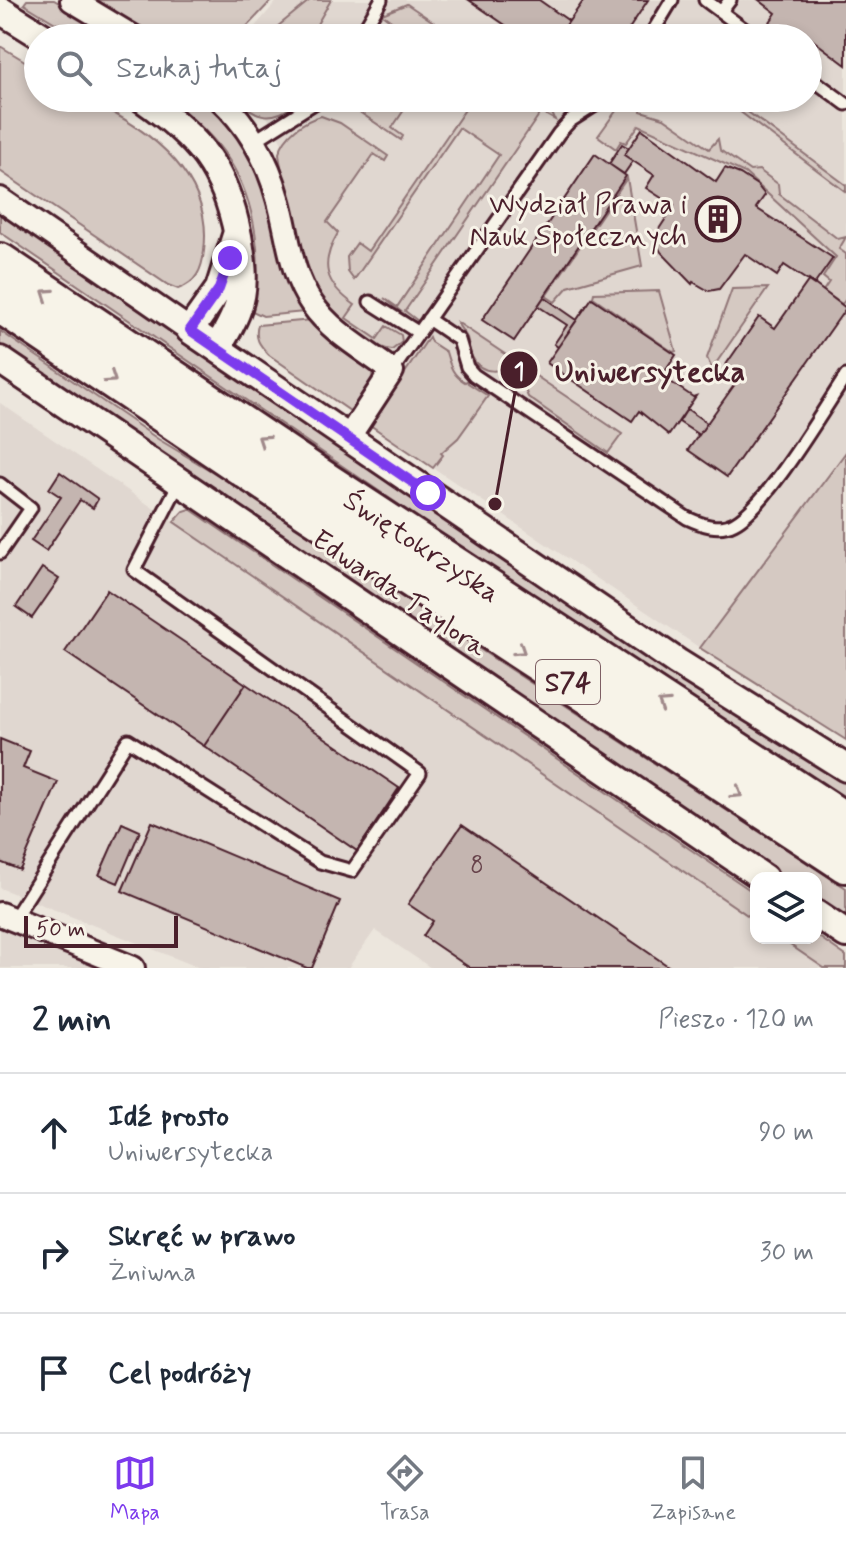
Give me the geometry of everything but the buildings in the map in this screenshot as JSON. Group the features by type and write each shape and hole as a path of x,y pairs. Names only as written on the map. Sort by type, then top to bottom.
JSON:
{"highway":[{"name":"Świętokrzyska","path":"0,263 327,483 846,823"},
{"name":"Świętokrzyska","path":"0,303 318,517 846,863"}],"street":[{"path":"72,0 112,24"},
{"path":"0,10 24,25"},
{"path":"161,112 181,127 212,161 231,202 245,278 233,323 217,348"},
{"path":"233,112 254,141 278,199 296,274 312,303 331,326 392,371 348,438"},
{"path":"0,199 677,662 846,768"},
{"path":"190,330 219,289 237,232"},
{"name":"Edwarda Taylora","path":"0,360 755,872"},
{"path":"7,917 133,968"},
{"path":"822,918 846,934"}],"lane":[{"path":"367,24 381,0"},
{"path":"657,24 672,0"},
{"path":"705,0 737,24"},
{"path":"721,12 730,0"},
{"path":"822,86 846,104"},
{"path":"254,141 300,112"},
{"path":"392,371 559,133 584,112"},
{"path":"370,302 419,333"},
{"path":"428,319 459,340 467,367 474,375 687,518 712,527 732,524 757,505 846,376"},
{"path":"7,917 128,740 320,862 352,871 420,773 134,570 180,480"},
{"path":"0,484 31,508 0,553"}],"shaded area":[{"path":"27,0 54,0 95,24 57,24 24,4"},
{"path":"86,0 272,0 249,24 126,24"},
{"path":"278,0 846,0 846,452 700,648 370,425 408,366 352,329 323,299 309,279 279,163 282,142 267,117 251,112 822,112 822,24 257,24"},
{"path":"310,0 331,0 317,24 281,24"},
{"path":"407,4 436,24 395,24 382,14"},
{"path":"0,46 24,61 24,112 112,112 131,123 171,156 187,176 198,199 204,224 204,251 197,275 178,289 168,285 0,171"},
{"path":"184,112 218,112 251,161 288,281 305,312 263,316 250,310 255,292 257,253 246,194 223,151"},
{"path":"254,112 283,112 269,115"},
{"path":"359,112 403,112 392,128 403,136 401,140"},
{"path":"463,112 541,112 405,311 418,321 414,322 384,298 397,307 499,155 459,128 354,280 348,272 347,257 357,243 368,251"},
{"path":"541,112 552,112 555,120"},
{"path":"615,112 644,112 664,118 709,149 718,139 720,150 750,171 759,170 778,184 779,194 838,239 846,237 839,249 846,254 846,299 842,304 823,291 829,282 823,277 836,257 745,173 639,125 626,143 621,141 616,149 598,136"},
{"path":"740,112 748,112 846,185 846,192"},
{"path":"321,116 340,123 388,156 385,161 374,154 327,222 338,233 327,264 331,281 355,305 346,318 377,339 386,326 401,335 402,342 392,350 369,341 334,311 316,288 303,260 279,153 296,129"},
{"path":"627,178 642,266 568,287 555,302 546,296"},
{"path":"0,212 389,480 846,779 846,801 430,526 0,232"},
{"path":"768,288 712,369 707,358 732,289"},
{"path":"659,291 676,351 673,352 593,297 594,293"},
{"path":"312,320 372,372 373,383 353,413 269,355 259,342 258,325"},
{"path":"457,322 515,361 498,370 481,367 472,357 467,338"},
{"path":"0,331 158,439 223,478 821,872 773,872 0,347"},
{"path":"429,337 431,342 446,352 457,376 465,382 469,380 468,383 488,396 458,438 441,453 443,455 433,468 370,425"},
{"path":"527,370 622,434 608,453 528,397 523,385"},
{"path":"0,403 750,917 750,944 790,944 825,968 431,968 375,930 348,968 200,968 0,888"},
{"path":"846,452 846,740 700,648"},
{"path":"190,509 750,890 750,917 174,522"},
{"path":"822,872 846,888 846,921 822,905"},
{"path":"0,928 98,968 0,968"},
{"path":"822,939 846,956 846,968 824,968 789,944 822,944"}],"place":[{"name":"Wydział Prawa i Nauk Społecznych","path":"718,219"},
{"name":"Uniwersytecka","path":"495,504"}],"route":[{"path":"230,258 219,289 190,330 428,493"}]}
